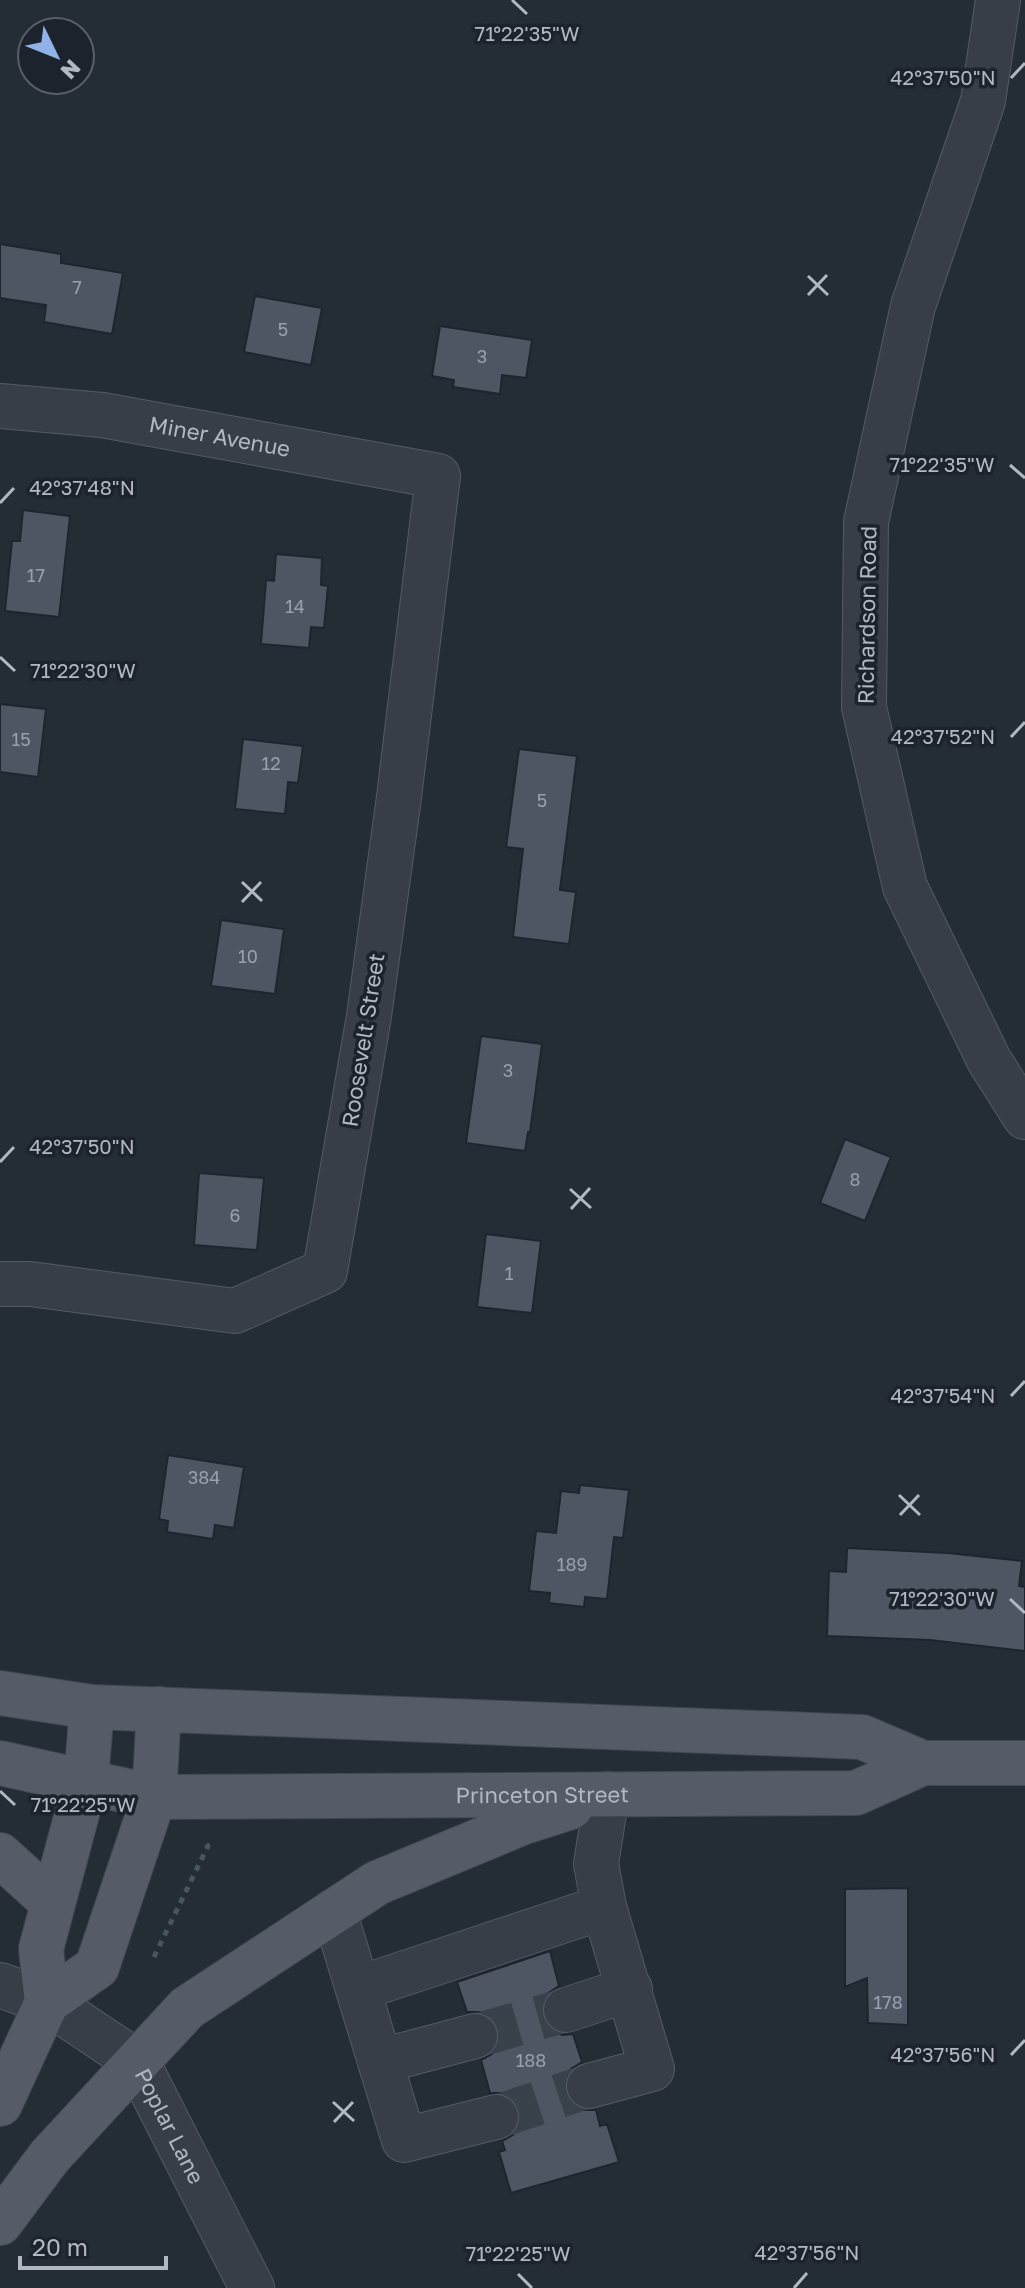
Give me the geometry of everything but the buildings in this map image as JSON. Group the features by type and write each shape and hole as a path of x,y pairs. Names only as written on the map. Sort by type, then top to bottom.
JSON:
{"main road":[{"name":"Princeton Street","path":"0,1693 92,1707 862,1737 923,1763 1025,1763"},
{"path":"47,2002 41,1949 86,1780 92,1707"},
{"path":"0,2104 47,2002 97,1967 154,1797 159,1709"},
{"name":"Princeton Street","path":"0,1763 154,1797 856,1793 923,1763"},
{"path":"0,2223 50,2156 187,2008 377,1883 524,1822 607,1794"},
{"path":"0,1855 53,1903"}],"street":[{"name":"Richardson Road","path":"998,0 983,101 913,306 866,522 864,707 905,887 989,1060 1025,1117"},
{"name":"Miner Avenue","path":"0,406 102,415 438,476"},
{"name":"Roosevelt Street","path":"0,1284 30,1284 235,1311 325,1271 369,1016 438,476"},
{"path":"589,2086 652,2069 604,1907 596,1864 607,1794"},
{"path":"360,1988 604,1907"},
{"path":"334,1911 404,2140 496,2117"},
{"name":"Poplar Lane","path":"0,1985 47,2002 137,2062 252,2288"},
{"path":"566,2010 630,1989"},
{"path":"381,2061 475,2036"}],"path":[{"path":"149,1968 208,1846 197,1837"}],"tunnel":[{"path":"475,2036 566,2010"},
{"path":"496,2117 589,2086"}]}
